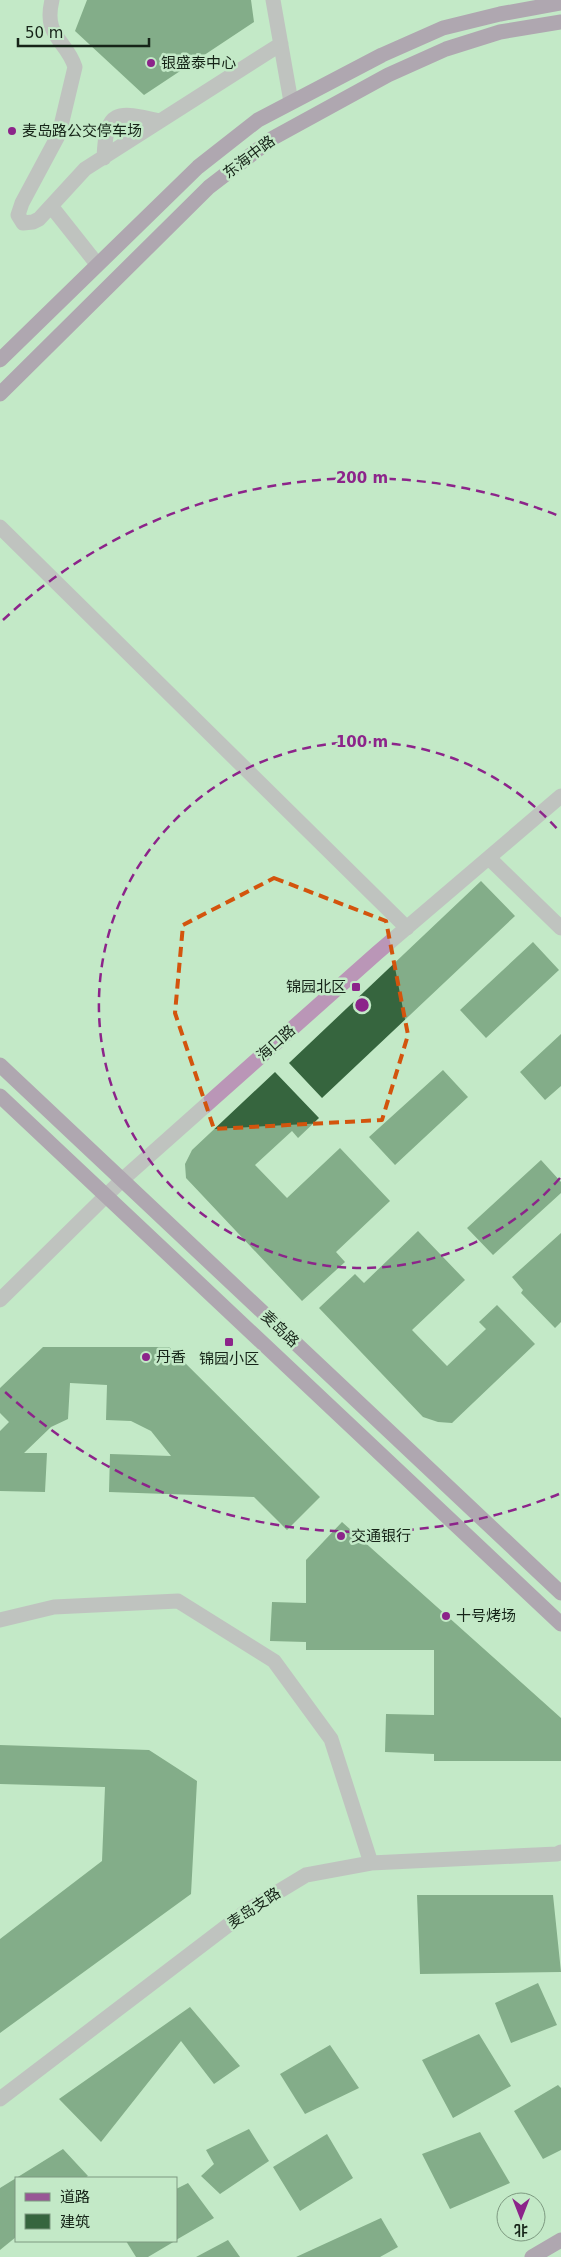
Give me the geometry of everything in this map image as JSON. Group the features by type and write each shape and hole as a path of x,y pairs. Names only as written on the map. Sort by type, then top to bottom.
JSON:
{"main road":[{"name":"东海中路","path":"0,360 198,167 258,120 382,55 443,28 500,14 561,3"},
{"name":"东海中路","path":"0,394 209,186 273,138 388,75 446,49 500,32 561,22"},
{"name":"麦岛路","path":"0,1064 561,1593"},
{"name":"麦岛路","path":"0,1096 561,1624"},
{"path":"532,2257 561,2240"}],"street":[{"path":"52,0 49,14 52,28 58,41 72,57 74,73 59,134 22,203 18,215 23,223 33,222 51,206 85,169 281,44"},
{"path":"273,0 290,102"},
{"path":"104,158 104,135 107,126 112,120 120,115 133,115 160,120"},
{"path":"51,206 97,264"},
{"path":"0,527 407,928"},
{"name":"海口路","path":"0,1300 123,1179 407,928 561,796"},
{"path":"489,858 561,928"},
{"path":"0,1620 54,1608 178,1601 274,1661 331,1739 371,1863"},
{"name":"麦岛支路","path":"0,2098 248,1910 306,1874 371,1863 557,1854 561,1852"}],"highlighted area":[{"path":"274,878 386,921 408,1035 382,1120 214,1129 175,1013 183,925"}],"building":[{"name":"银盛泰中心","path":"87,0 251,0 254,22 144,95 75,31"},
{"path":"481,881 515,916 322,1098 289,1063"},
{"path":"533,942 559,970 486,1038 460,1010"},
{"path":"561,1034 561,1086 545,1100 520,1072"},
{"path":"443,1070 468,1097 395,1165 369,1137"},
{"path":"275,1072 319,1118 298,1138 292,1131 255,1165 287,1198 340,1148 390,1201 336,1252 345,1262 302,1301 186,1178 185,1164 192,1150"},
{"path":"541,1160 561,1182 561,1193 493,1255 467,1228"},
{"path":"418,1231 465,1280 412,1330 447,1366 486,1329 479,1322 497,1305 535,1344 452,1423 438,1422 423,1417 319,1308 355,1274 364,1283"},
{"path":"561,1233 561,1322 555,1328 521,1293 523,1290 512,1277"},
{"path":"43,1347 169,1347 320,1497 287,1530 254,1497 109,1492 110,1454 171,1456 151,1431 131,1421 106,1420 107,1385 70,1383 68,1419 51,1427 24,1453 47,1453 45,1492 0,1491 0,1431 9,1422 0,1413 0,1388"},
{"path":"342,1522 561,1718 561,1761 434,1761 434,1754 385,1752 386,1714 434,1715 434,1650 306,1650 306,1642 270,1641 272,1602 306,1603 306,1560"},
{"path":"0,1745 149,1750 197,1781 191,1894 0,2033 0,1939 102,1861 105,1787 0,1784"},
{"path":"417,1895 553,1895 561,1972 420,1974"},
{"path":"538,1983 557,2025 511,2043 495,2003"},
{"path":"190,2007 240,2066 214,2084 181,2041 101,2142 59,2099"},
{"path":"479,2034 511,2086 453,2118 422,2060"},
{"path":"330,2045 359,2088 305,2114 280,2074"},
{"path":"558,2085 561,2088 561,2150 543,2159 514,2111"},
{"path":"249,2129 269,2161 220,2194 201,2176 214,2164 206,2150"},
{"path":"480,2132 510,2183 450,2209 422,2154"},
{"path":"327,2134 353,2178 300,2211 273,2167"},
{"path":"63,2149 88,2176 86,2177 18,2177"},
{"path":"15,2179 15,2238 0,2250 0,2188"},
{"path":"188,2183 214,2218 178,2239 178,2188"},
{"path":"381,2218 398,2247 380,2257 296,2257"},
{"path":"228,2240 240,2257 196,2257"},
{"path":"127,2242 173,2242 148,2257 136,2257"}],"place":[{"name":"银盛泰中心","path":"151,63"},
{"name":"麦岛路公交停车场","path":"12,131"},
{"name":"锦园北区","path":"356,987"},
{"name":"锦园小区","path":"229,1342"},
{"name":"丹香","path":"146,1357"},
{"name":"交通银行","path":"341,1536"},
{"name":"十号烤场","path":"446,1616"}]}
